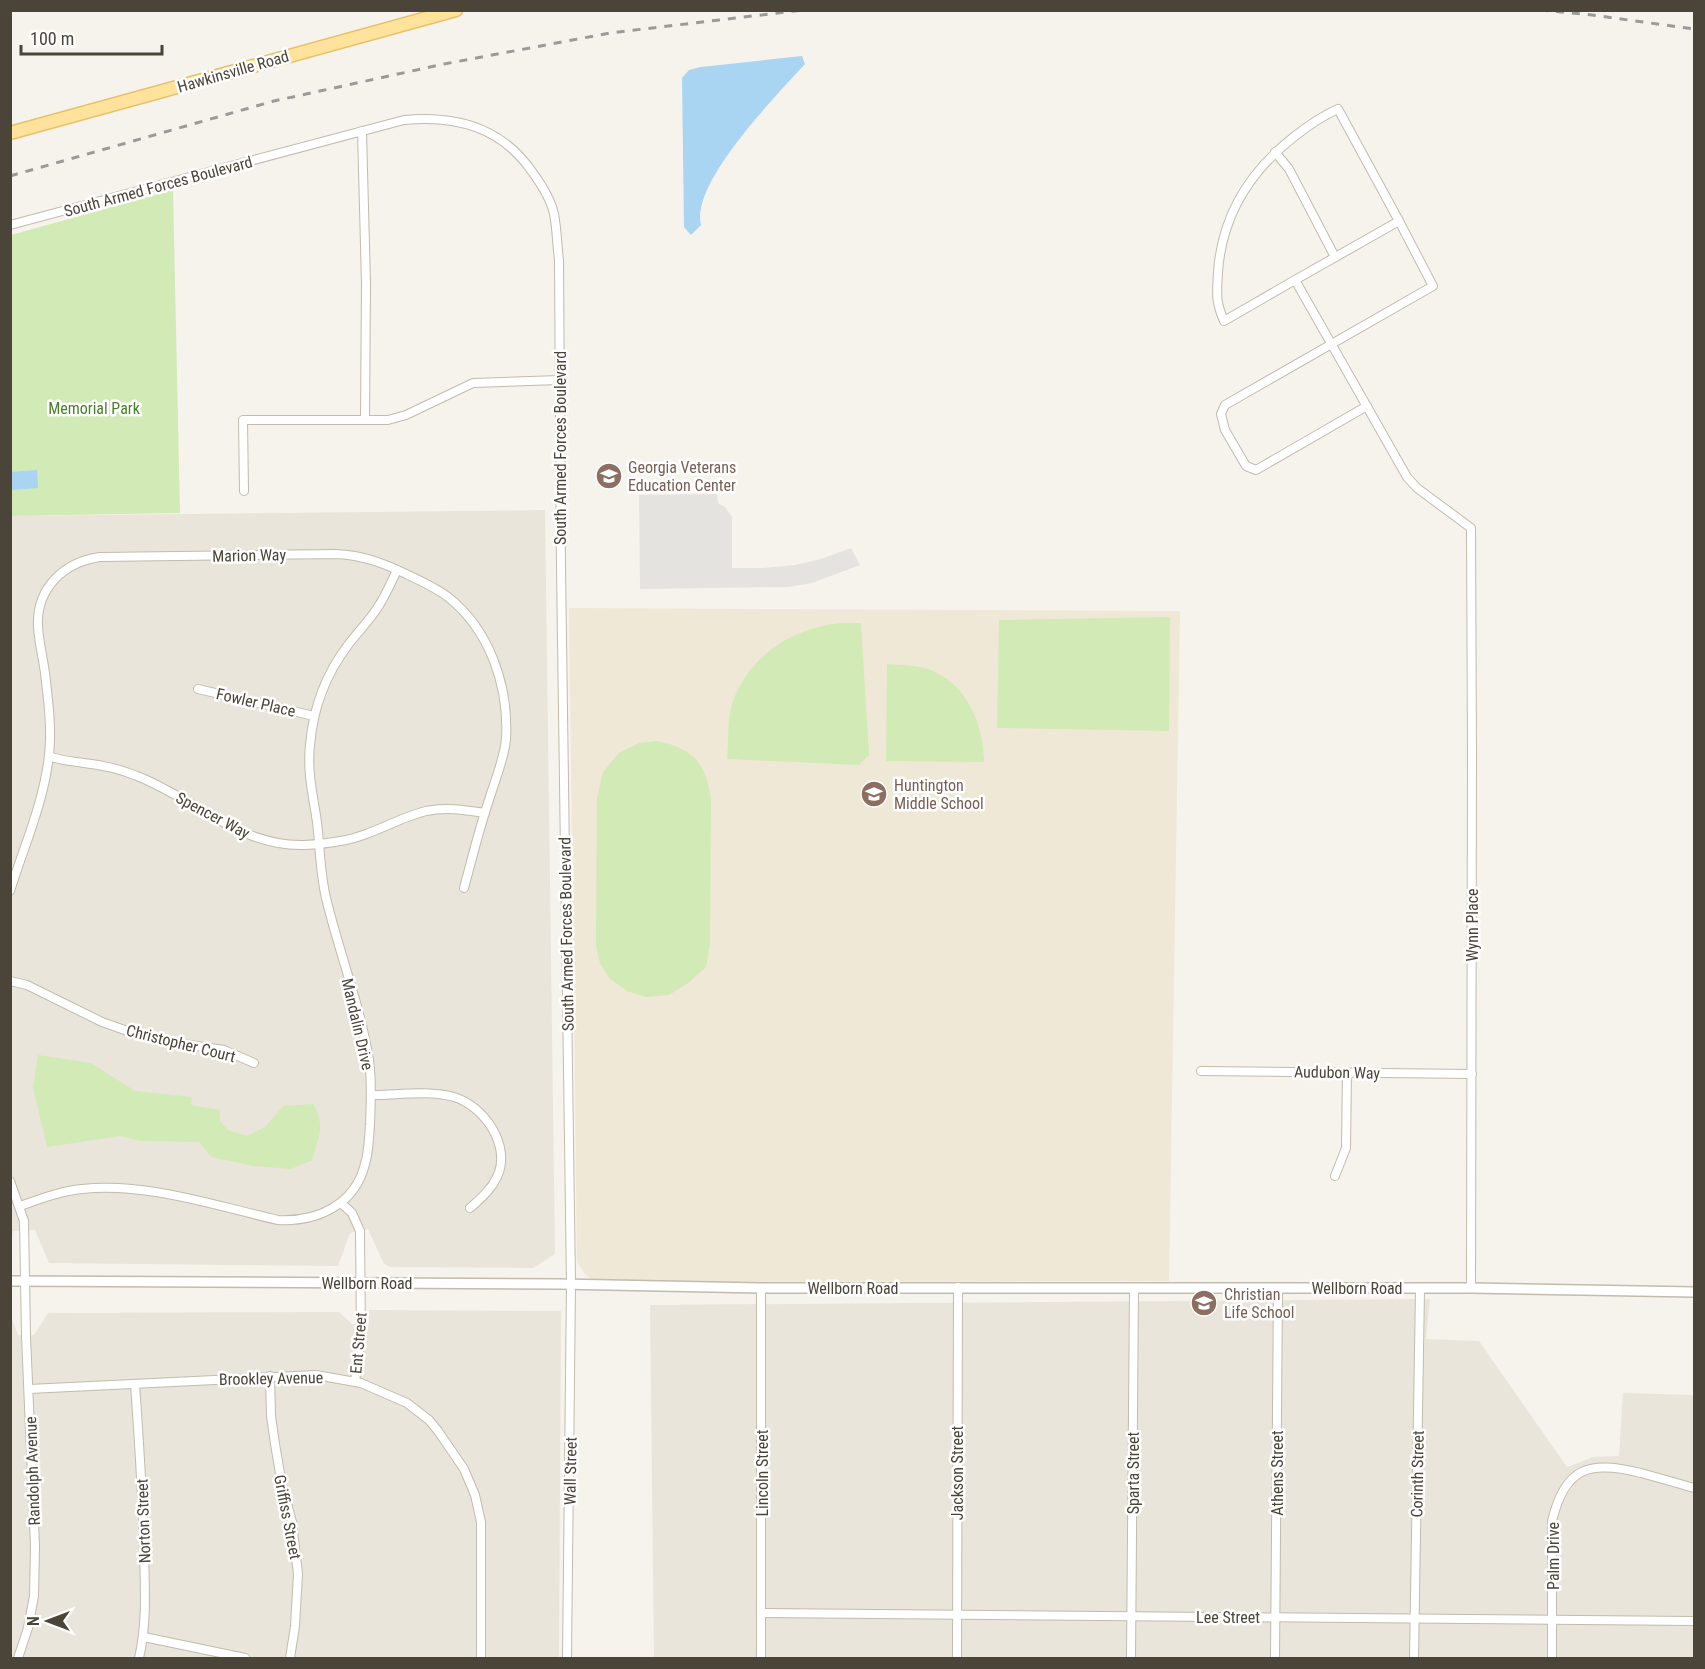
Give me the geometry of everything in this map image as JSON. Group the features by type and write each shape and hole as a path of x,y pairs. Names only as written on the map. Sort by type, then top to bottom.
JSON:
{"main road":[{"name":"Hawkinsville Road","path":"10,133 456,10"}],"street":[{"path":"1367,406 1256,470 1246,466 1225,430 1221,414 1225,405 1433,286 1399,221 1338,109 1322,116 1275,152 1249,181 1232,211 1219,255 1216,302 1224,321 1399,221"},
{"name":"South Armed Forces Boulevard","path":"10,225 404,120 430,118 451,120 482,129 510,145 541,183 554,212 559,260 572,1284"},
{"path":"362,131 366,284 365,420"},
{"path":"1275,152 1289,169 1335,257"},
{"name":"Wynn Place","path":"1295,280 1407,477 1417,488 1471,528 1471,1288"},
{"path":"244,491 243,420 388,420 406,416 473,383 559,380"},
{"name":"Marion Way","path":"10,891 40,800 49,756 49,718 38,627 40,606 48,588 61,572 89,558 111,556 335,554 371,558 429,585 448,597 478,630 493,657 505,710 506,741 502,762 464,888"},
{"name":"Mandalin Drive","path":"20,1206 65,1192 114,1187 149,1191 278,1220 304,1220 341,1203 355,1187 365,1164 371,1095 366,1044 322,881 309,772 309,748 314,716 331,671 347,646 376,610 398,570"},
{"name":"Fowler Place","path":"198,689 314,716"},
{"name":"Spencer Way","path":"49,756 59,760 110,768 137,776 173,793 226,825 254,838 288,845 348,841 400,819 426,811 460,809 485,813"},
{"name":"Christopher Court","path":"10,981 27,985 102,1022 136,1034 169,1042 224,1050 254,1063"},
{"name":"Audubon Way","path":"1201,1071 1472,1074"},
{"path":"1335,1176 1346,1148 1347,1072"},
{"path":"371,1095 440,1094 470,1104 482,1114 499,1143 501,1159 498,1176 490,1190 470,1209"},
{"path":"10,1181 24,1221 25,1281"},
{"name":"Ent Street","path":"341,1203 352,1213 360,1231 361,1339 355,1382"},
{"name":"Wellborn Road","path":"10,1281 572,1284 761,1288 1471,1288 1695,1292"},
{"name":"Randolph Avenue","path":"18,1659 28,1628 34,1596 35,1546 25,1281"},
{"name":"Wall Street","path":"567,1659 572,1284"},
{"name":"Jackson Street","path":"957,1659 958,1287"},
{"name":"Lincoln Street","path":"761,1288 761,1659"},
{"name":"Sparta Street","path":"1131,1659 1134,1288"},
{"name":"Athens Street","path":"1275,1659 1278,1288"},
{"name":"Corinth Street","path":"1414,1659 1420,1289"},
{"name":"Brookley Avenue","path":"29,1389 316,1375 355,1382 394,1396 429,1420 447,1442 476,1495 481,1522 481,1659"},
{"name":"Griffiss Street","path":"270,1376 271,1416 282,1485 292,1522 298,1574 295,1626 290,1659"},
{"name":"Norton Street","path":"135,1384 143,1500 144,1637 139,1659"},
{"name":"Palm Drive","path":"1552,1659 1552,1521 1557,1501 1565,1486 1577,1475 1594,1467 1616,1467 1695,1488"},
{"name":"Lee Street","path":"762,1613 1695,1621"},
{"path":"144,1637 245,1659"}],"shaded area":[{"path":"717,494 718,503 725,507 732,517 732,568 795,565 821,559 851,548 860,565 812,583 789,587 640,589 639,495"},
{"path":"545,510 555,1254 533,1268 390,1267 384,1264 368,1229 350,1233 338,1266 49,1263 35,1230 13,1231 11,1238 11,516"},
{"name":"Huntington Middle School","path":"569,608 1180,611 1169,1281 595,1282 585,1274 577,1262"},
{"path":"1430,1299 1426,1339 1479,1341 1567,1467 1593,1457 1619,1456 1623,1393 1694,1395 1694,1658 654,1658 650,1305"},
{"path":"369,1310 561,1311 559,1658 11,1658 10,1313 18,1335 26,1336 34,1335 48,1313 339,1312 352,1324 369,1325"}],"green space":[{"name":"Memorial Park","path":"173,190 180,513 11,516 11,235"},
{"path":"1170,617 1169,731 997,728 999,620"},
{"path":"861,623 869,755 859,765 727,759 730,710 739,687 749,672 774,647 789,638 822,626"},
{"path":"887,664 928,669 942,675 963,694 976,719 984,762 886,761"},
{"path":"657,741 689,753 701,767 709,787 711,800 710,943 706,967 688,983 669,995 646,997 627,991 610,979 600,963 596,946 597,798 603,772 619,753 639,743"},
{"path":"38,1055 91,1063 135,1091 192,1097 191,1105 220,1110 220,1121 228,1130 247,1136 265,1127 283,1106 313,1104 320,1125 312,1160 291,1169 253,1166 211,1157 199,1142 140,1141 121,1136 47,1147 33,1088"}],"water":[{"path":"802,56 805,64 757,117 722,164 709,186 701,207 701,225 691,235 684,227 682,78 689,70 701,67"},
{"path":"37,470 38,488 11,490 11,472"}],"railway":[{"path":"10,176 274,101 444,64 610,33 803,10"},
{"path":"1540,10 1694,29"}],"place":[{"name":"Georgia Veterans Education Center","path":"609,476"},
{"name":"Huntington Middle School","path":"874,794"},
{"name":"Christian Life School","path":"1204,1303"}]}
